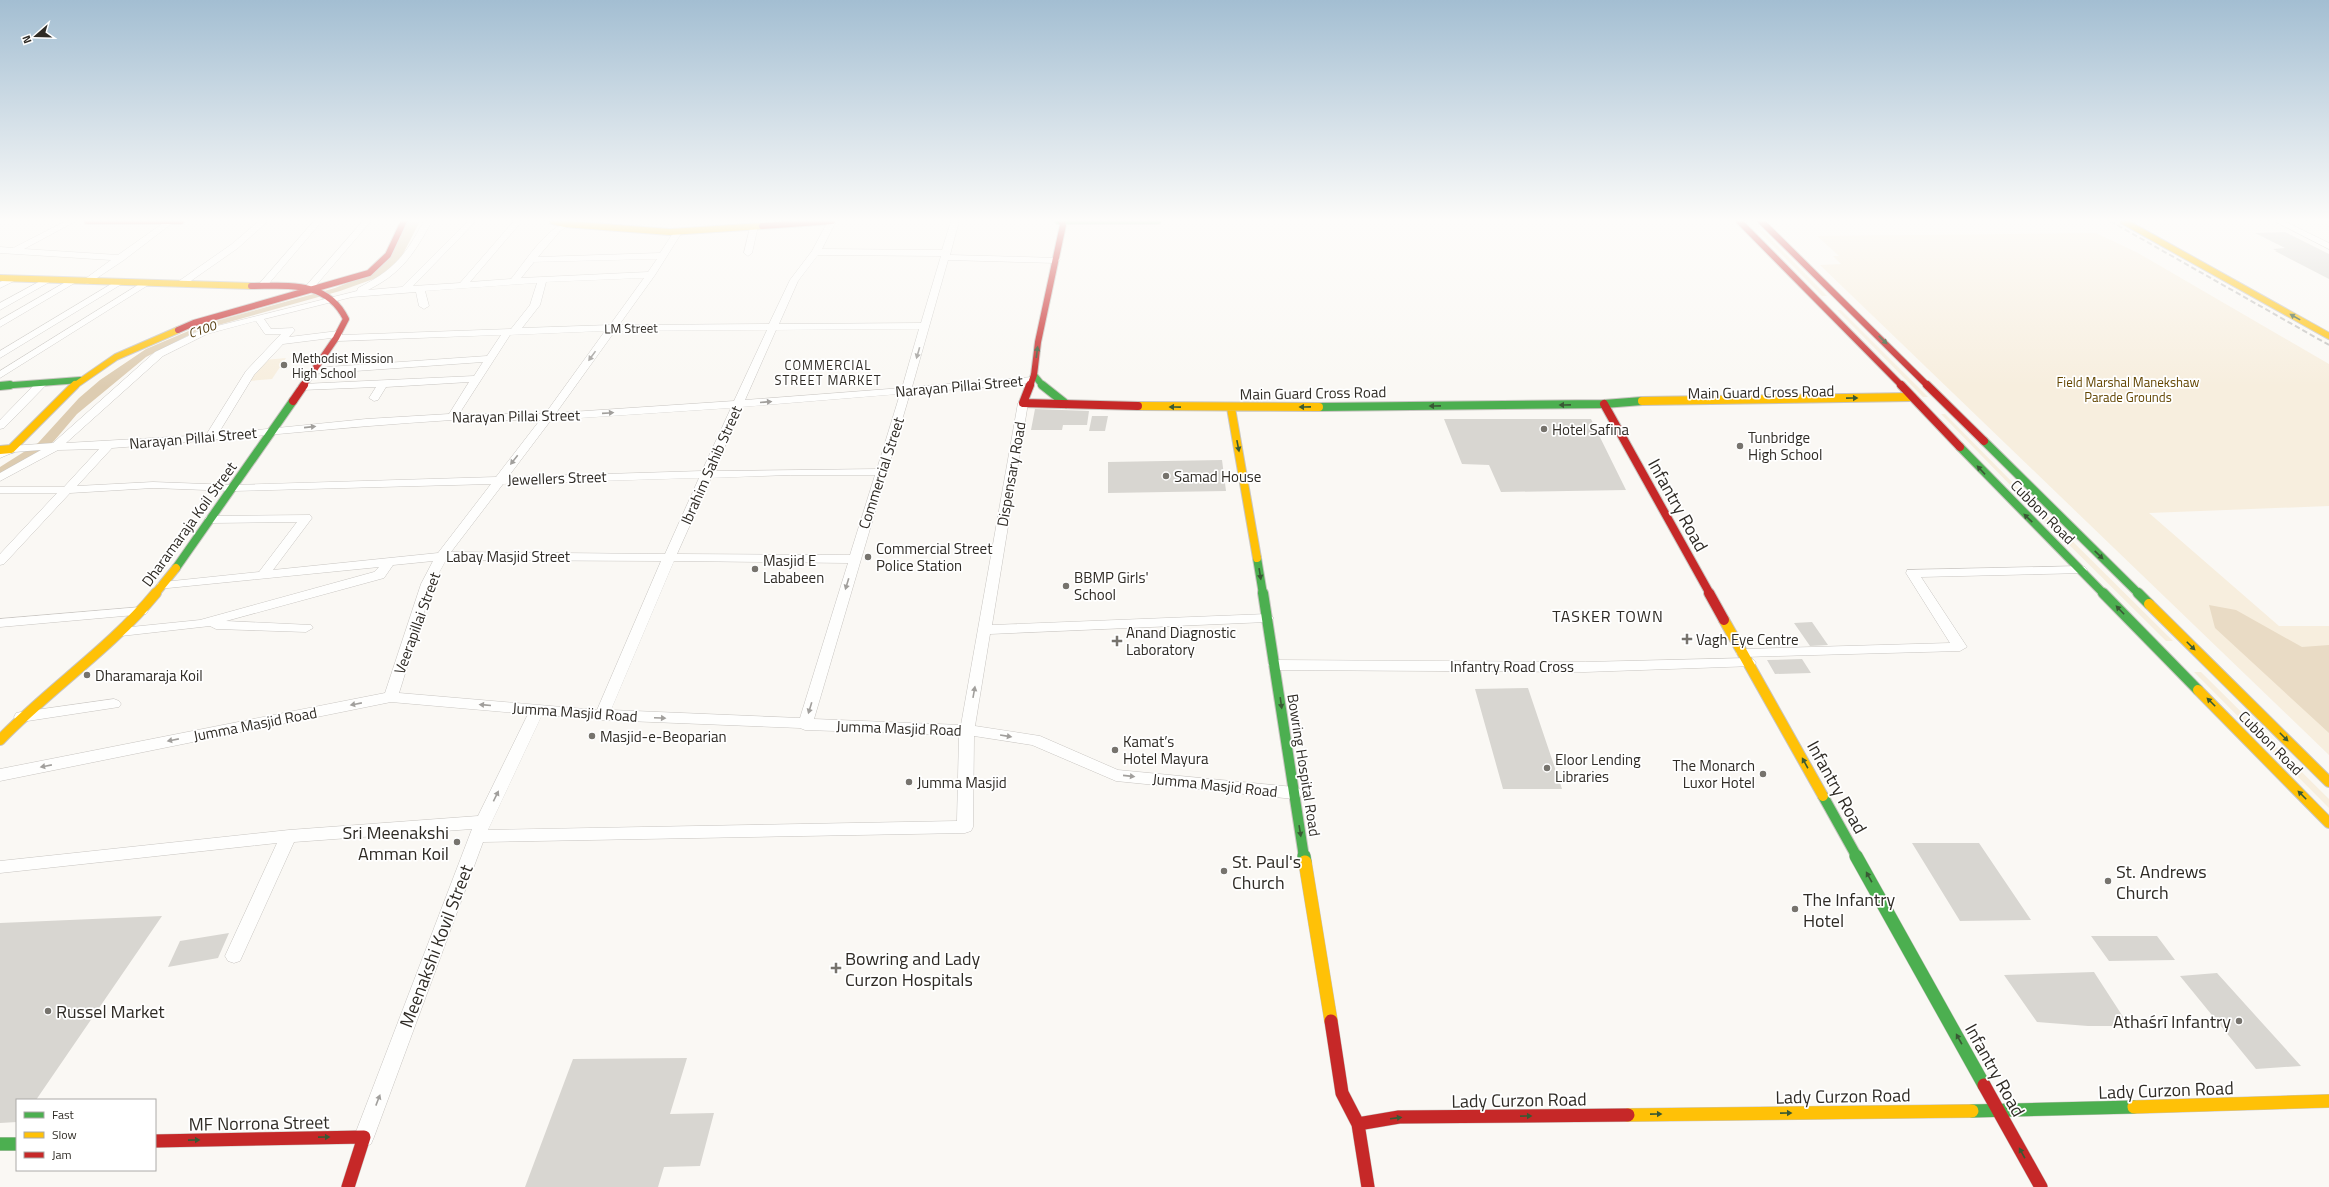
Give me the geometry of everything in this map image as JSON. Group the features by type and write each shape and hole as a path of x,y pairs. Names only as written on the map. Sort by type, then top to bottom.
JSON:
{"street":[{"path":"88,282 96,276"},
{"path":"182,283 191,276"},
{"path":"263,285 270,276"},
{"path":"0,455 80,380 116,357 194,323 322,292 332,276"},
{"path":"0,478 53,446 160,354 204,332 258,317 359,276"},
{"path":"352,294 388,276"},
{"path":"405,289 417,276"},
{"path":"464,284 470,276"},
{"path":"514,281 518,276"},
{"path":"0,278 88,282 263,285 352,294 464,284 621,276"},
{"name":"Veerapillai Street","path":"391,697 427,584 442,556 498,480 548,417 650,276"},
{"name":"Ibrahim Sahib Street","path":"602,715 670,556 773,326 797,276"},
{"name":"Commercial Street","path":"805,724 880,472 908,390 939,276"},
{"name":"Dispensary Road","path":"480,829 965,827 967,730 1023,403 1033,377 1038,342 1052,276"},
{"name":"Cubbon Road","path":"1794,276 2008,498 2081,570 2329,823"},
{"name":"Cubbon Road","path":"1817,276 2329,782"},
{"path":"2222,276 2329,336"},
{"path":"0,285 14,279"},
{"path":"0,307 49,280"},
{"path":"452,417 490,359 510,333 535,305 542,280"},
{"path":"0,324 74,281"},
{"path":"0,355 121,282"},
{"path":"0,375 149,282"},
{"path":"420,288 424,306"},
{"name":"Dharamaraja Koil Street","path":"0,740 21,717 121,632 141,611 163,586 234,488 314,371 337,336 346,319 344,309 322,292"},
{"path":"1820,302 1844,303"},
{"path":"210,438 250,372 290,330 268,332 258,317"},
{"name":"LM Street","path":"280,341 337,336 510,333 612,328 925,326"},
{"path":"314,371 490,359"},
{"path":"1033,377 1046,390 1066,404"},
{"name":"Narayan Pillai Street","path":"6,450 26,447 109,445 210,438 272,431 452,417 548,417 739,404 908,390 1033,377"},
{"path":"302,387 477,379"},
{"path":"0,386 80,380"},
{"path":"1868,397 1891,389 1895,380"},
{"path":"0,426 42,383"},
{"path":"374,398 383,384"},
{"name":"Main Guard Cross Road","path":"1023,403 1231,408 1604,404 1623,401 1912,397"},
{"name":"Main Guard Cross Road","path":"1604,404 1627,408 1919,405"},
{"name":"Infantry Road","path":"1604,404 2041,1187"},
{"name":"Bowring Hospital Road","path":"1231,408 1268,618 1294,793 1342,1093 1358,1124 1368,1187"},
{"path":"0,561 109,445"},
{"name":"Jewellers Street","path":"0,490 66,490 153,485 234,488 708,474 880,472"},
{"path":"2008,498 2041,498"},
{"path":"211,519 306,518 264,574"},
{"name":"Labay Masjid Street","path":"163,586 442,556 670,556 854,559"},
{"path":"200,624 379,575 390,561"},
{"name":"Infantry Road Cross","path":"1275,665 1585,666 1960,647 1912,573 2081,570"},
{"path":"0,623 141,611"},
{"path":"984,630 1268,618"},
{"path":"121,632 200,624 306,628"},
{"path":"2169,660 2205,660"},
{"name":"Jumma Masjid Road","path":"0,775 391,697 602,715 967,730 1035,740 1116,775 1294,793"},
{"path":"21,717 114,704"},
{"name":"Meenakshi Kovil Street","path":"348,1187 364,1137 480,829 537,709"},
{"path":"0,867 289,836 480,829"},
{"path":"234,956 289,836"},
{"name":"Lady Curzon Road","path":"1358,1124 1399,1117 1999,1111 2329,1101"},
{"name":"MF Norrona Street","path":"156,1141 364,1137"},
{"path":"0,1144 16,1144"}],"green space":[{"path":"1803,276 1808,276 1827,296 1822,296"},
{"name":"Field Marshal Manekshaw Parade Grounds","path":"1832,276 2178,276 2329,364 2329,506 2149,513 2279,626 2329,626 2329,755"},
{"path":"1837,310 1841,310 1928,397 1923,397"},
{"path":"286,358 272,379 249,381 264,360"},
{"path":"1941,414 1945,414 2021,491 2016,491"},
{"path":"2034,510 2041,510 2173,641 2166,641"},
{"path":"2194,672 2201,672 2329,799 2329,808"}],"shaded area":[{"path":"2209,605 2236,610 2302,647 2329,645 2329,733 2215,628"}],"water":[{"name":"C100","path":"362,276 380,276 340,291 197,331 146,357 77,414 54,441 36,456 0,475 0,467 38,443 79,398 100,380 146,349 205,324 335,288"}],"building":[{"path":"1035,409 1089,411 1087,425 1063,425 1062,430 1031,430"},
{"path":"1092,416 1108,416 1105,431 1089,431"},
{"path":"1444,419 1591,419 1626,490 1501,492 1489,465 1462,464"},
{"name":"Samad House","path":"1222,460 1226,491 1108,493 1108,462"},
{"path":"1812,622 1828,645 1810,646 1794,623"},
{"path":"1802,659 1811,673 1775,674 1767,660"},
{"path":"1528,688 1562,789 1503,789 1475,689"},
{"path":"1912,843 1979,843 2031,920 1960,921"},
{"name":"Russel Market","path":"162,916 37,1099 16,1099 16,1122 0,1123 0,923"},
{"path":"229,933 218,958 168,967 180,941"},
{"path":"2091,936 2157,936 2175,960 2109,961"},
{"path":"2094,972 2129,1026 2088,1026 2037,1022 2004,975"},
{"name":"Athaśrī Infantry","path":"2217,973 2301,1066 2256,1069 2180,976"},
{"path":"687,1058 670,1114 714,1113 700,1166 664,1167 658,1187 525,1187 573,1059"}],"railway":[{"path":"2208,276 2329,345"}],"traffic: fast":[{"path":"1034,375 1046,390 1066,404"},
{"path":"0,386 80,380"},
{"path":"176,568 293,401"},
{"path":"1319,407 1604,404 1642,401"},
{"path":"1984,441 2149,604"},
{"path":"1960,447 2198,690"},
{"path":"1257,558 1305,862"},
{"path":"1823,796 1984,1085"},
{"path":"1972,1111 2134,1107"},
{"path":"0,1144 16,1144"}],"traffic: slow":[{"path":"2222,276 2329,336"},
{"path":"0,278 251,286"},
{"path":"0,450 11,449 80,380 116,357 178,330"},
{"path":"1642,401 1912,397"},
{"path":"1138,406 1319,407"},
{"path":"1231,408 1257,558"},
{"path":"0,740 42,700 116,637 148,604 176,568"},
{"path":"2149,604 2329,782"},
{"path":"1724,620 1823,796"},
{"path":"2198,690 2329,823"},
{"path":"1305,862 1331,1021"},
{"path":"2134,1107 2329,1101"},
{"path":"1628,1115 1972,1111"}],"traffic: jam":[{"path":"178,330 194,323 357,276"},
{"path":"1052,276 1038,342 1034,375 1023,403 1138,406"},
{"path":"1794,276 1960,447"},
{"path":"1817,276 1984,441"},
{"path":"251,286 292,286 319,291 331,297 340,306 346,319 336,338 293,401"},
{"path":"1604,404 1724,620"},
{"path":"1331,1021 1342,1093 1358,1124 1368,1187"},
{"path":"1984,1085 2041,1187"},
{"path":"1358,1124 1399,1117 1628,1115"},
{"path":"156,1141 364,1137 348,1187"}],"place":[{"name":"Methodist Mission High School","path":"284,365"},
{"name":"Hotel Safina","path":"1544,429"},
{"name":"Tunbridge High School","path":"1740,446"},
{"name":"Samad House","path":"1166,476"},
{"name":"Commercial Street Police Station","path":"868,557"},
{"name":"Masjid E Lababeen","path":"755,569"},
{"name":"BBMP Girls' School","path":"1066,586"},
{"name":"Vagh Eye Centre","path":"1687,639"},
{"name":"Anand Diagnostic Laboratory","path":"1117,641"},
{"name":"Dharamaraja Koil","path":"87,675"},
{"name":"Masjid-e-Beoparian","path":"592,736"},
{"name":"Kamat’s Hotel Mayura","path":"1115,750"},
{"name":"Eloor Lending Libraries","path":"1547,768"},
{"name":"The Monarch Luxor Hotel","path":"1763,774"},
{"name":"Jumma Masjid","path":"909,782"},
{"name":"Sri Meenakshi Amman Koil","path":"457,842"},
{"name":"St. Paul's Church","path":"1224,871"},
{"name":"St. Andrews Church","path":"2108,881"},
{"name":"The Infantry Hotel","path":"1795,909"},
{"name":"Bowring and Lady Curzon Hospitals","path":"836,968"},
{"name":"Russel Market","path":"48,1011"},
{"name":"Athaśrī Infantry","path":"2239,1021"}],"district":[{"name":"COMMERCIAL STREET MARKET","path":"828,372"},
{"name":"TASKER TOWN","path":"1608,616"}]}
